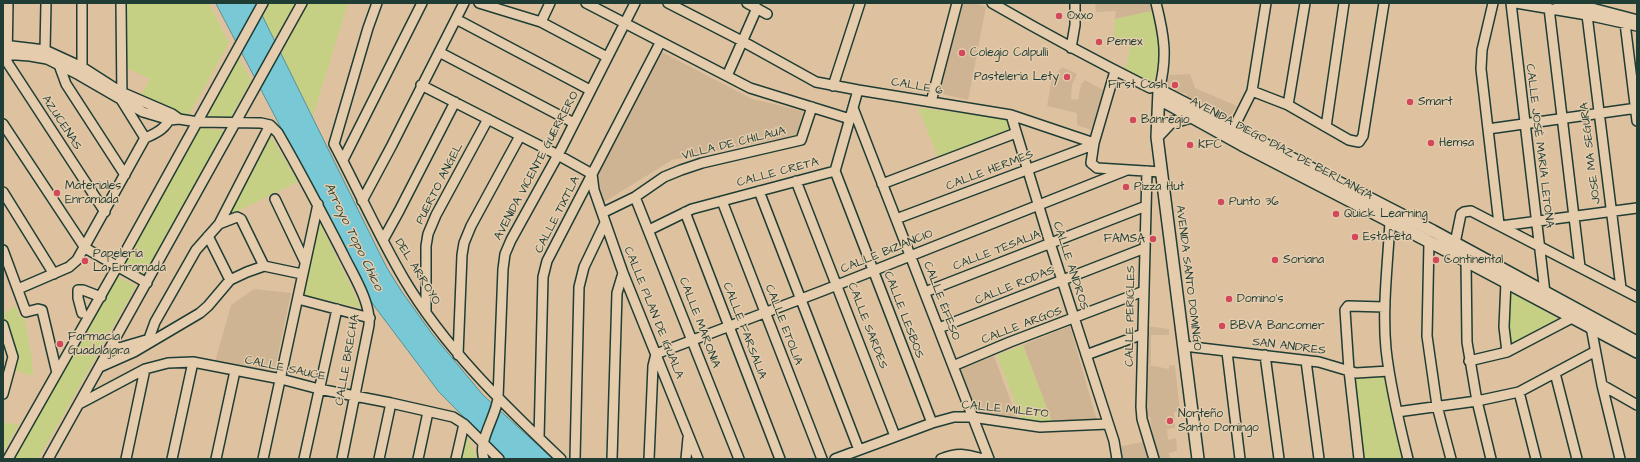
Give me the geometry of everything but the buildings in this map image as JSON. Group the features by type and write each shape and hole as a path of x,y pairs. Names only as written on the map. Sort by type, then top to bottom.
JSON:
{"main road":[{"name":"AVENIDA DIEGO DÍAZ DE BERLANGA","path":"1156,92 1191,117 1429,242 1454,248 1466,261 1637,352"},
{"name":"AVENIDA DIEGO DÍAZ DE BERLANGA","path":"1156,92 1234,129 1454,248 1545,293 1637,342"},
{"name":"AVENIDA SANTO DOMINGO","path":"1156,92 1161,172 1198,459"},
{"path":"1158,137 1170,123 1191,117"}],"street":[{"path":"5,49 8,3"},
{"path":"45,50 46,3"},
{"path":"80,71 82,3"},
{"path":"120,3 121,96 145,138"},
{"path":"48,459 302,3"},
{"name":"DEL ARROYO","path":"378,3 372,15 349,97 334,141 335,145 383,240 405,280 426,311 497,403 539,438 561,459"},
{"path":"343,160 422,3"},
{"path":"362,201 464,3"},
{"path":"480,3 541,22 607,56"},
{"path":"541,22 550,3"},
{"path":"586,3 660,43 750,88 850,119"},
{"name":"AVENIDA VICENTE GUERRERO","path":"485,440 497,403 505,254 511,240 558,155 635,3"},
{"name":"CALLE 6","path":"668,3 742,41 816,82 1011,115 1094,144"},
{"path":"747,3 767,14"},
{"path":"833,86 860,3"},
{"path":"931,102 957,3"},
{"name":"AVENIDA DIEGO DÍAZ DE BERLANGA","path":"992,3 1071,48 1156,92"},
{"path":"1071,48 1075,25 1075,3"},
{"path":"1156,3 1165,44 1164,60 1156,92"},
{"path":"1234,129 1252,91 1266,3"},
{"path":"1288,106 1305,3"},
{"path":"1326,127 1344,3"},
{"path":"1252,91 1288,106 1349,140 1356,142 1362,140 1384,3"},
{"path":"1493,3 1481,59 1482,79 1500,225"},
{"name":"CALLE JOSÉ MARÍA LETONA","path":"1511,3 1545,293"},
{"path":"1516,3 1549,8 1591,9 1625,23 1637,26"},
{"path":"1558,3 1637,20"},
{"path":"8,459 117,268 261,7"},
{"path":"727,76 757,8"},
{"path":"1549,8 1561,119 1580,267"},
{"name":"JOSE MA SEGURA","path":"1591,9 1598,114 1620,288"},
{"path":"456,19 590,90"},
{"path":"1625,23 1637,121"},
{"name":"CALLE TIXTLA","path":"539,438 543,277 547,261 660,43"},
{"path":"5,49 45,50 121,96 174,118 198,122 261,123 270,125 219,224 200,245 186,266 155,322 148,341"},
{"path":"5,49 47,59 59,65 80,71"},
{"name":"AZUCENAS","path":"5,49 7,62 12,71 105,212"},
{"path":"439,52 574,123"},
{"path":"59,65 66,84 125,175"},
{"path":"1115,71 1090,161 1094,167 1161,172"},
{"path":"421,85 592,174"},
{"name":"CALLE CRETA","path":"649,230 685,212 722,200 835,170 858,90"},
{"path":"383,240 455,102"},
{"name":"VILLA DE CHILAUA","path":"602,213 635,197 664,177 695,165 802,140 812,107"},
{"name":"CALLE ÉFESO","path":"853,108 989,459"},
{"path":"1488,129 1636,108"},
{"name":"CALLE ANDROS","path":"1011,115 1050,243 1114,442 1117,459"},
{"path":"18,289 74,264 85,248 145,138 163,129 174,118"},
{"name":"PUERTO ANGEL","path":"426,311 426,246 428,234 436,215 488,119"},
{"path":"3,124 85,248 117,268 147,283"},
{"name":"CALLE BRECHA","path":"270,125 278,133 318,204 366,304 370,318 342,459"},
{"path":"882,184 1016,133"},
{"path":"458,354 462,255 464,243 471,226 520,136"},
{"name":"CALLE HERMES","path":"896,219 1094,144"},
{"name":"CALLE LESBOS","path":"835,170 932,423"},
{"name":"CALLE BIZANCIO","path":"656,354 874,271 1127,170"},
{"name":"CALLE PERICLES","path":"1146,171 1142,419 1154,459"},
{"name":"CALLE PLAN DE IGUALA","path":"592,174 594,190 623,273 698,459"},
{"name":"CALLE SARDES","path":"796,181 838,284 896,436"},
{"path":"759,191 859,450"},
{"path":"3,192 54,274"},
{"name":"CALLE MARONIA","path":"635,197 739,459"},
{"path":"275,198 305,262"},
{"name":"CALLE ETOLIA","path":"722,200 822,459"},
{"path":"263,459 318,204"},
{"name":"CALLE TESALIA","path":"924,292 1146,206"},
{"path":"1500,225 1537,222 1637,208"},
{"name":"CALLE FARSALIA","path":"685,212 780,459"},
{"path":"1454,248 1460,219 1464,212 1474,212 1637,297"},
{"path":"219,224 237,217 241,219 264,266"},
{"path":"1390,221 1386,338 1389,371 1408,459"},
{"path":"575,459 579,288 584,267 605,223"},
{"path":"208,236 230,280"},
{"path":"1429,242 1427,336 1437,406 1451,459"},
{"name":"CALLE RODAS","path":"939,328 1145,248"},
{"path":"3,250 25,310 28,312 38,309 42,310 57,373"},
{"path":"1466,261 1466,325 1469,361 1491,459"},
{"path":"100,367 148,341 170,332 208,306 230,280 264,266 302,274"},
{"path":"612,459 617,293 623,273"},
{"path":"1506,282 1504,327 1507,352"},
{"path":"82,313 78,298 78,290 82,290 100,297"},
{"name":"CALLE ARGOS","path":"953,366 1010,342 1144,291"},
{"path":"298,299 370,318"},
{"path":"1359,459 1348,370 1345,310 1348,306 1386,307"},
{"path":"304,459 337,309"},
{"path":"1469,361 1507,352 1572,318"},
{"path":"3,324 7,348 13,357 4,390"},
{"path":"1591,327 1594,352 1620,459"},
{"path":"1086,355 1143,334"},
{"path":"112,345 119,348 148,341"},
{"name":"SAN ANDRES","path":"1184,346 1329,364 1356,372 1367,373 1389,371"},
{"path":"1227,352 1240,459"},
{"path":"1397,412 1477,401 1519,392 1594,352"},
{"path":"649,459 653,366 656,354"},
{"path":"1265,355 1279,459"},
{"path":"1306,361 1319,459"},
{"path":"172,459 193,362"},
{"name":"CALLE SAUCE","path":"80,404 145,369 168,363 193,362 280,379 319,389 453,417 485,440 499,459"},
{"path":"126,459 145,369"},
{"path":"216,459 236,371"},
{"path":"1555,373 1577,459"},
{"path":"1602,385 1637,404"},
{"path":"1519,392 1536,459"},
{"path":"379,459 390,403"},
{"path":"418,459 428,412"},
{"name":"CALLE MILETO","path":"841,458 896,436 954,417 972,417 1040,427 1108,424"},
{"path":"456,459 464,424"},
{"path":"686,459 688,434"},
{"path":"484,459 482,450 485,440"},
{"path":"941,459 963,453 983,459"}],"shaded area":[{"name":"Colegio Calpulli","path":"963,3 975,3 986,7 968,100 938,93 953,24"},
{"path":"1095,3 1150,3 1152,11 1115,19 1116,11 1096,12"},
{"path":"660,51 752,99 803,111 797,135 672,160 604,202 593,181"},
{"path":"1062,67 1077,74 1072,85 1071,99 1078,100 1081,84 1085,80 1103,90 1091,130 1077,125 1077,113 1047,106 1052,78"},
{"path":"1190,74 1195,88 1237,106 1229,118 1221,115 1220,118 1189,103 1190,98 1186,97 1187,94 1165,88 1169,75"},
{"path":"254,289 291,293 274,374 215,362 231,305"},
{"path":"1070,326 1097,421 1053,424 1023,345"},
{"path":"1146,326 1169,329 1169,335 1151,335 1151,364 1148,365 1169,369 1169,365 1175,366 1180,411 1174,412 1175,428 1167,429 1168,440 1176,438 1177,451 1169,453 1170,459 1158,459 1150,417 1144,418"},
{"path":"994,356 1018,421 975,414 958,370"},
{"path":"1143,442 1148,459 1119,459 1117,447"}],"green space":[{"path":"127,3 209,3 229,43 189,115 177,112 141,95 150,79 127,68"},
{"path":"269,3 296,3 274,39 261,18"},
{"path":"308,3 348,3 313,116 281,55"},
{"path":"1152,11 1160,46 1157,71 1153,83 1125,70 1132,40 1113,39 1115,19"},
{"path":"238,57 251,80 230,119 202,119"},
{"path":"918,108 1008,118 1012,129 939,159"},
{"path":"198,127 225,131 142,278 120,266"},
{"path":"269,133 298,182 225,217"},
{"path":"318,219 361,308 303,295"},
{"path":"116,276 136,286 38,459 14,459"},
{"path":"1507,289 1558,319 1509,347"},
{"path":"16,305 19,317 24,316 32,359 33,376 14,370 16,354 4,314"},
{"path":"1023,345 1053,424 1022,421 997,355"},
{"path":"1383,375 1403,459 1362,459 1352,379"},
{"path":"3,423 19,424 3,453"},
{"path":"465,431 477,459 458,459"}],"water":[{"name":"Arroyo Topo Chico","path":"216,3 256,3 387,268 402,292 433,335 483,395 553,459 505,459 439,392 375,307 351,272 280,126"}],"place":[{"name":"Oxxo","path":"1059,16"},
{"name":"Pemex","path":"1099,42"},
{"name":"Colegio Calpulli","path":"962,53"},
{"name":"Pastelería Lety","path":"1067,77"},
{"name":"First Cash","path":"1175,85"},
{"name":"Smart","path":"1410,102"},
{"name":"Banregio","path":"1133,120"},
{"name":"Hemsa","path":"1431,143"},
{"name":"KFC","path":"1190,145"},
{"name":"Pizza Hut","path":"1126,187"},
{"name":"Materiales Enramada","path":"57,193"},
{"name":"Punto 36","path":"1221,202"},
{"name":"Quick Learning","path":"1336,214"},
{"name":"Estafeta","path":"1355,237"},
{"name":"FAMSA","path":"1153,239"},
{"name":"Soriana","path":"1275,260"},
{"name":"Continental","path":"1436,260"},
{"name":"Papelería La Enramada","path":"85,261"},
{"name":"Domino's","path":"1229,299"},
{"name":"BBVA Bancomer","path":"1222,326"},
{"name":"Farmacia Guadalajara","path":"60,344"},
{"name":"Norteño Santo Domingo","path":"1170,421"}]}
